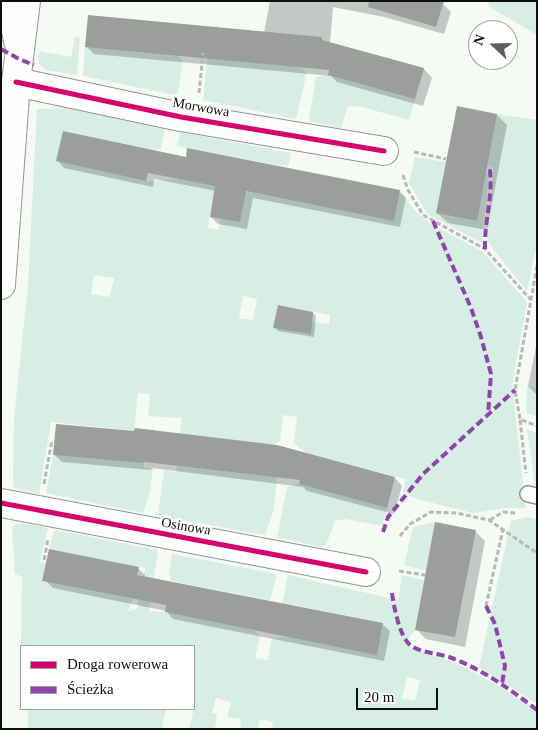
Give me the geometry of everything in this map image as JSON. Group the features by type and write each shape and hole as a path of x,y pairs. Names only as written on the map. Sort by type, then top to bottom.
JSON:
{"street":[{"path":"1,285 16,82 26,1"},
{"path":"1,2 8,10 17,32 19,51"},
{"name":"Morwowa","path":"16,82 181,117 384,151"},
{"name":"Osinowa","path":"1,503 366,572"}],"path":[{"path":"199,95 203,52"},
{"path":"414,152 446,159"},
{"path":"402,175 408,190 423,215 485,250 531,300"},
{"path":"489,520 503,512 530,514 532,495 515,390 537,266"},
{"path":"520,419 537,426"},
{"path":"43,489 52,440"},
{"path":"400,536 410,524 431,512 456,514 489,520 537,553"},
{"path":"486,606 503,529"},
{"path":"44,560 49,534"},
{"path":"399,571 425,575"}],"green space":[{"path":"489,1 537,1 537,35 518,24 518,20 512,20 488,6"},
{"path":"75,37 80,37 77,75 45,70 39,63 38,51 71,57"},
{"path":"85,47 177,55 183,60 178,93 174,95 83,76"},
{"path":"207,58 298,67 307,72 296,119 203,100"},
{"path":"328,75 415,99 409,120 362,107 348,106 341,128 309,121 316,77"},
{"path":"67,108 165,129 161,149 152,150 63,131 57,161 146,181 181,179 394,220 400,190 413,209 431,224 482,251 527,302 512,385 526,508 506,508 473,513 417,499 403,493 406,479 307,454 294,443 297,417 283,415 280,441 272,445 180,434 182,418 148,416 150,394 138,393 134,431 51,422 39,494 14,488 14,419 28,285 37,109","holes":["212,202 243,207 240,222 221,219 218,230 208,228","94,275 114,278 110,297 91,294","243,296 257,299 253,320 239,318","278,305 330,315 329,324 312,322 311,334 274,327"]},
{"path":"497,114 537,120 537,245 527,291 492,248 487,239 487,224 493,190 493,167 487,165"},
{"path":"180,132 291,153 288,166 177,146"},
{"path":"415,157 446,162 436,213 476,221 486,173 488,174 482,243 427,214 409,183"},
{"path":"527,386 537,388 537,417 526,412"},
{"path":"527,429 537,433 537,485 535,485"},
{"path":"53,455 144,463 144,467 153,469 150,492 143,513 46,493"},
{"path":"177,466 277,477 274,509 265,535 158,516 164,470 176,472"},
{"path":"299,484 387,508 382,526 346,519 335,521 326,545 321,547 277,537 287,487"},
{"path":"527,517 537,519 537,704 479,667 511,521"},
{"path":"435,522 426,571 404,565 413,527"},
{"path":"19,523 48,528 40,562 46,564 42,581 133,599 128,611 137,609 145,568 49,549 54,530 158,550 149,611 165,612 254,630 260,636 255,658 268,660 272,638 288,637 377,654 383,623 294,605 282,606 288,575 398,600 402,575 424,580 415,630 405,643 411,648 456,663 501,687 537,711 537,729 272,729 273,722 260,719 258,729 240,729 241,719 227,717 231,702 216,698 212,713 217,714 215,728 218,729 189,729 195,710 195,645 21,645 22,577 15,574 12,527","holes":["407,677 420,680 415,701 402,698"]},
{"path":"172,554 277,574 270,600 171,581 169,572"},
{"path":"28,710 166,710 162,727 166,728 28,729"}],"building":[{"path":"369,1 444,1 436,27 368,7"},
{"path":"88,15 322,37 322,40 424,68 415,99 328,75 329,70 85,47"},
{"path":"457,106 497,114 477,221 436,213"},
{"path":"63,131 186,157 187,148 400,190 394,221 246,191 240,222 210,217 215,186 148,173 146,181 56,161"},
{"path":"278,305 313,312 311,334 273,328"},
{"path":"56,424 134,431 135,428 277,445 395,477 387,508 299,484 300,480 145,462 53,455"},
{"path":"435,522 476,530 455,637 415,630"},
{"path":"49,549 139,567 137,575 383,623 377,655 165,612 166,605 42,581"}],"marked path":[{"path":"1,49 34,65"},
{"path":"485,249 491,181 490,171 486,170"},
{"path":"433,221 471,308 481,337 491,374 488,415"},
{"path":"383,532 388,517 423,474 515,390"},
{"path":"392,593 402,634 409,644 418,649 449,657 473,667 506,687 537,710"},
{"path":"486,606 495,624 505,666 502,684"}],"cycle path":[{"path":"16,82 181,117 384,151"},
{"path":"1,503 366,572"}]}
